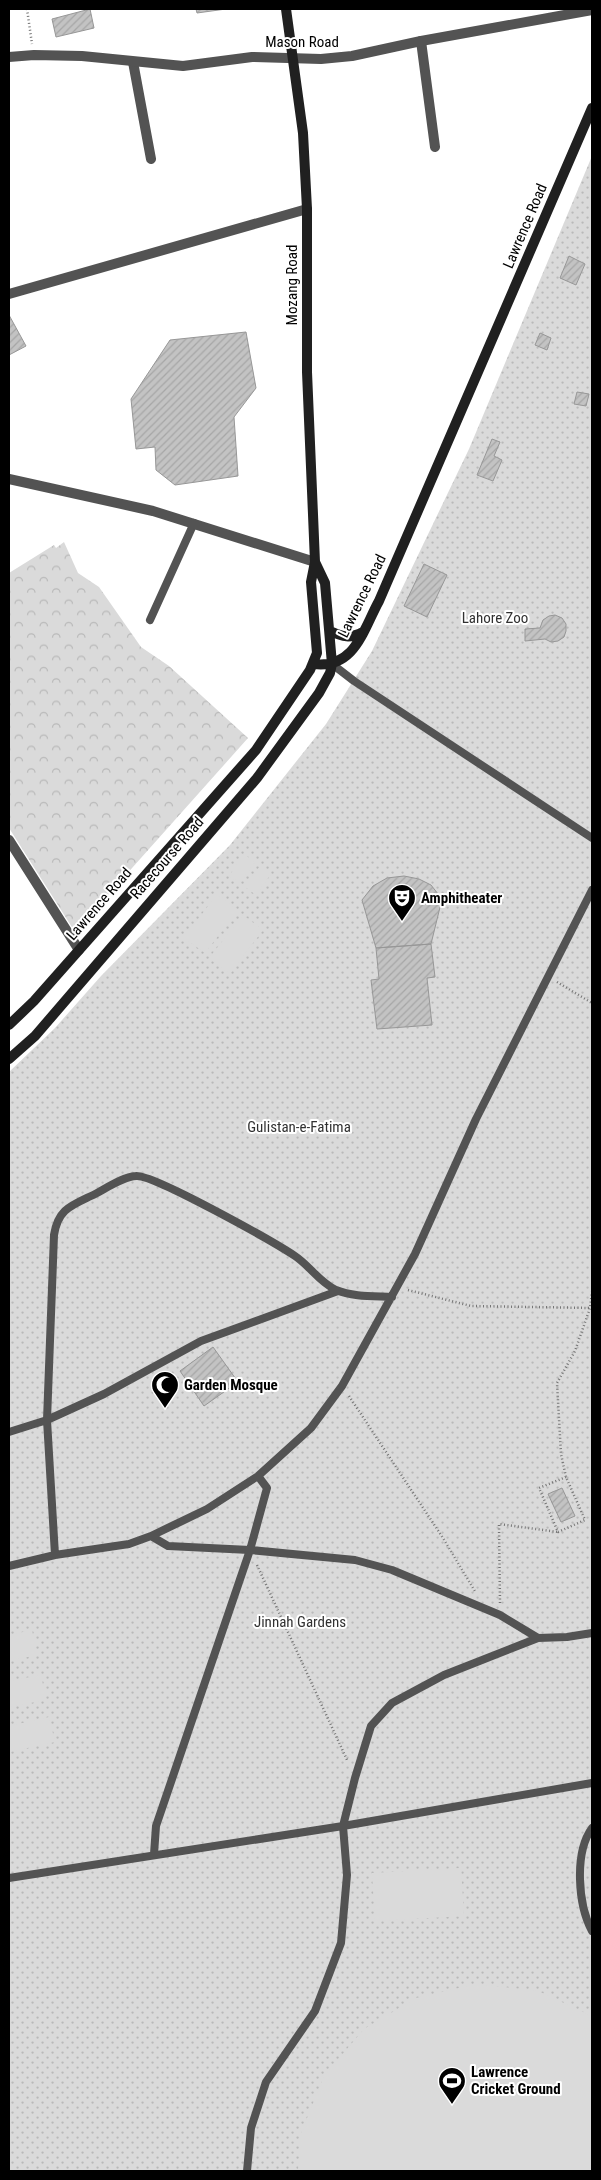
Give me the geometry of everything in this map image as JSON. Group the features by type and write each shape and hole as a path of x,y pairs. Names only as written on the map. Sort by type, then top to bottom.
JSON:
{"main road":[{"name":"Mozang Road","path":"286,9 303,134 307,209 307,372 315,562 311,582 317,653 314,664"},
{"name":"Lawrence Road","path":"332,664 339,662 351,652 383,592 592,108"},
{"name":"Mozang Road","path":"315,562 325,582 332,664"},
{"path":"330,631 339,636 350,638 363,632"},
{"name":"Lawrence Road","path":"9,1025 34,1001 256,750 314,664"},
{"path":"314,664 332,664"},
{"name":"Racecourse Road","path":"10,1055 35,1036 257,778 319,693 330,674 332,664"}],"street":[{"name":"Mason Road","path":"9,57 34,55 82,56 183,66 252,57 294,60 352,56 422,41 592,10"},
{"path":"422,41 435,147"},
{"path":"133,62 151,159"},
{"path":"9,294 307,209"},
{"path":"9,479 153,511 315,562"},
{"path":"9,840 79,950"}],"lane":[{"path":"150,620 194,524"},
{"path":"332,664 354,681 592,838"},
{"path":"9,1566 55,1555 128,1544 151,1536 206,1509 258,1476 311,1428 342,1386 415,1254 476,1119 592,890"},
{"path":"55,1555 47,1420 56,1224 66,1209 127,1178 144,1176 295,1255 326,1285 338,1291 359,1295 392,1297"},
{"path":"9,1432 47,1420 112,1390 201,1341 338,1291"},
{"path":"154,1854 156,1826 250,1550 267,1488 258,1476"},
{"path":"151,1536 168,1546 250,1550 354,1560 392,1570 500,1616 538,1638"},
{"path":"247,2171 251,2128 266,2082 315,2011 341,1943 347,1875 343,1826 371,1726 392,1703 444,1675 538,1638 567,1638 592,1633"},
{"path":"9,1878 343,1826 592,1783"},
{"path":"592,1828 589,1832 579,1867 586,1921 592,1931"}],"path":[{"path":"27,9 34,55"},
{"path":"548,976 592,1003"},
{"path":"397,1288 471,1306 591,1308"},
{"path":"500,1616 499,1524 558,1532 585,1520 566,1476 560,1454 558,1384 575,1351 591,1308 592,1292"},
{"path":"342,1386 443,1538 486,1610"},
{"path":"558,1532 539,1488 566,1476"},
{"path":"250,1550 355,1778"}],"green space":[{"name":"Jinnah Gardens","path":"592,156 592,2171 9,2171 9,1072 55,1028 101,976 230,845 326,724 372,651 469,449"},
{"path":"64,542 78,573 99,587 141,647 169,666 248,738 75,932 9,828 9,573 54,545 56,548"},
{"path":"244,854 255,862 240,883 229,876"},
{"path":"260,866 271,874 256,895 245,887"},
{"path":"217,894 238,910 205,953 184,938"},
{"path":"243,915 263,930 230,974 209,958"},
{"path":"32,1630 37,1655 9,1661 9,1635"},
{"path":"41,1675 46,1700 9,1707 9,1681"},
{"path":"49,1717 55,1742 9,1752 9,1726"},
{"path":"461,1868 464,1916 375,1921 372,1873"},
{"name":"Lawrence Cricket Ground","path":"476,1984 538,1991 592,2016 592,2171 298,2171 301,2133 324,2076 364,2029 416,1998"}],"building":[{"path":"90,9 94,28 56,37 52,19"},
{"path":"196,9 226,9 197,13"},
{"path":"569,256 585,264 576,285 560,278"},
{"path":"9,315 26,346 9,355"},
{"path":"246,332 256,388 234,417 238,476 175,485 156,470 155,447 136,449 131,399 170,340"},
{"path":"540,333 551,338 547,350 535,345"},
{"path":"577,392 589,394 586,406 574,404"},
{"path":"492,439 500,442 494,456 502,460 493,481 477,475"},
{"path":"424,564 447,575 427,617 404,606"},
{"path":"555,615 562,618 566,624 564,637 558,641 551,642 545,639 525,641 525,629 540,628 543,620"},
{"name":"Amphitheater","path":"404,876 419,879 431,885 442,899 431,944 376,948 362,900 373,886 387,878"},
{"path":"431,944 435,977 427,978 432,1025 377,1029 371,980 379,979 376,948"},
{"path":"213,1347 238,1382 204,1406 180,1371"},
{"path":"562,1488 575,1516 561,1522 548,1494"}],"place":[{"name":"Amphitheater","path":"402,922"},
{"name":"Garden Mosque","path":"165,1409"},
{"name":"Lawrence Cricket Ground","path":"452,2105"}],"park label":[{"name":"Lahore Zoo","path":"495,618"},
{"name":"Gulistan-e-Fatima","path":"299,1127"}]}
